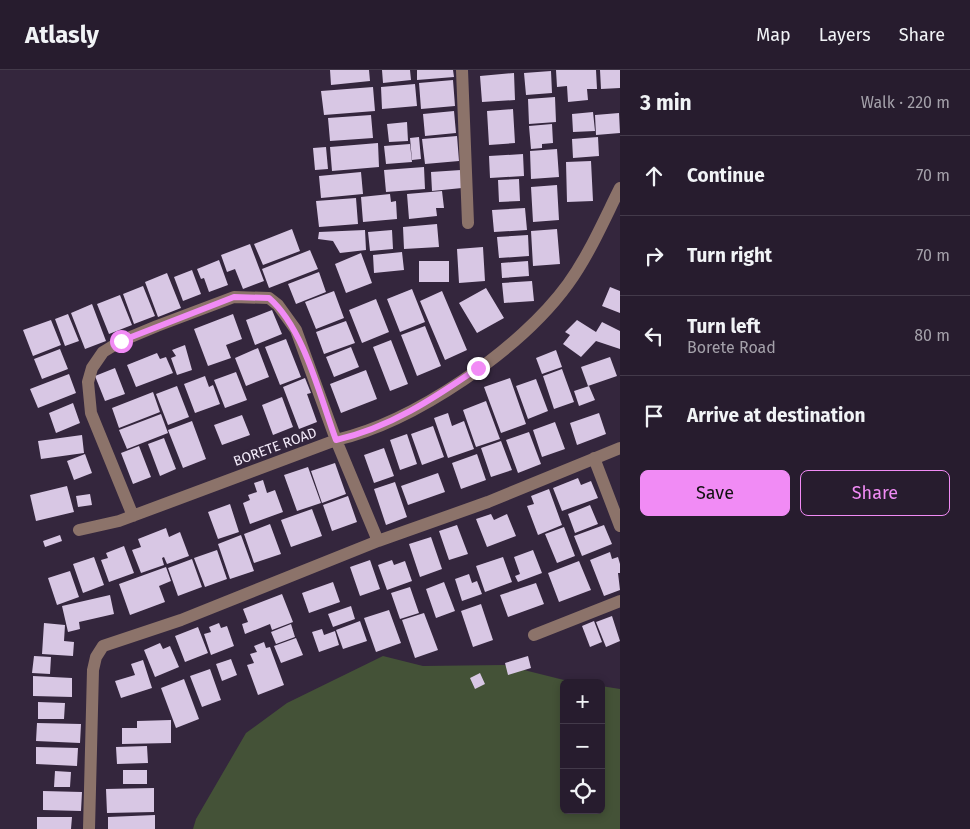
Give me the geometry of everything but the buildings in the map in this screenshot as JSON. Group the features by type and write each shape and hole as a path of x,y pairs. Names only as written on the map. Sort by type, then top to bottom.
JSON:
{"street":[{"path":"462,70 468,223"},
{"name":"BORETE ROAD","path":"79,530 133,516 336,440 357,436 427,403 510,345 568,284 620,188"},
{"path":"133,516 91,413 88,382 92,368 104,352 121,341 234,297 269,298 278,306 296,330 336,440 378,541"},
{"path":"89,829 93,670 96,657 103,646 181,620 378,541 488,502 620,448"},
{"path":"594,458 620,526"},
{"path":"534,635 620,601"}],"green space":[{"path":"383,656 423,666 504,665 560,679 560,814 605,814 605,687 620,689 620,829 193,829 196,819 246,733 287,703"}],"route":[{"path":"121,341 234,297 269,298 278,306 296,330 336,440 357,436 390,422 427,403 478,368"}]}
